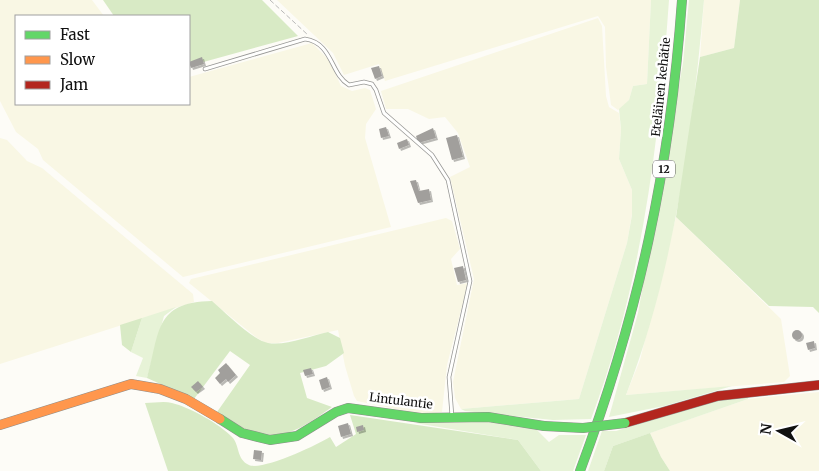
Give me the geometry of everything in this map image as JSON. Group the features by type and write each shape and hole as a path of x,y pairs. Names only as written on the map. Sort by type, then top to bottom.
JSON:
{"main road":[{"name":"Eteläinen kehätie","path":"629,323 650,215 668,106 677,0"},
{"name":"Eteläinen kehätie","path":"580,471 602,410 643,273 663,174 673,106 682,0"},
{"name":"Lintulantie","path":"0,425 103,391 131,384 160,389 186,399 242,433 270,440 297,436 336,412 348,408 421,418 488,417 544,426 583,428 625,423 718,396 819,385"}],"lane":[{"path":"205,68 305,39 314,40 331,57 343,81 349,85 364,82 372,84 384,113 432,155 448,180 470,281 449,377 452,417"}],"path":[{"path":"270,0 314,40"}],"shaded area":[{"path":"0,0 92,0 103,15 15,15 15,105 190,105 190,77 312,43 329,60 341,86 352,91 365,88 370,90 376,109 366,124 365,138 391,227 183,277 43,160 38,149 16,132 0,101"},
{"path":"277,0 651,0 647,84 633,86 629,100 618,110 611,105 606,67 605,27 598,16 385,81 379,64 344,75 333,53"},
{"path":"704,0 740,0 734,48 700,57"},
{"path":"598,18 602,26 606,96 609,107 619,113 621,129 619,159 632,190 632,214 627,243 579,399 461,409 455,398 453,382 474,279 450,177 470,167 458,133 445,117 429,119 408,109 386,109 381,91"},
{"path":"0,138 7,140 27,161 42,168 193,294 194,302 0,364"},
{"path":"676,217 781,319 790,376 784,382 626,395 640,360"},
{"path":"446,218 452,221 460,249 451,259 457,285 468,283 447,365 442,412 425,415 357,401 345,366 338,330 278,343 266,343 257,338 189,283 191,279"},
{"path":"819,392 819,471 670,471 650,433 748,399"}],"green space":[{"path":"103,0 262,0 298,36 190,66 190,15 113,15"},
{"path":"651,0 669,0 660,107 653,160 635,265 623,317 609,368 591,419 553,420 465,411 461,409 579,399 627,243 632,215 632,190 619,159 621,129 619,109 629,100 633,86 647,84"},
{"path":"689,0 704,0 687,150 669,250 657,300 643,348 626,395 732,386 664,406 609,417 638,313 683,63"},
{"path":"740,0 819,0 819,313 813,307 769,306 676,217 700,57 734,48"},
{"path":"212,301 254,337 268,343 290,342 328,332 340,338 344,353 326,366 300,373 307,398 332,407 288,433 263,435 249,431 234,423 217,412 250,365 230,351 194,399 147,378 158,334 169,314 179,307"},
{"path":"176,307 164,316 147,378 136,376 143,358 131,352 142,318"},
{"path":"142,318 131,352 122,345 120,325"},
{"path":"747,395 748,399 613,446 604,471 588,471 602,431 616,431 702,404"},
{"path":"145,403 172,403 204,417 232,437 240,456 249,465 256,466 277,461 314,446 330,437 336,447 356,434 350,415 518,440 541,471 168,471"},
{"path":"467,420 509,424 537,430 549,442 559,435 586,435 573,471 541,471 518,440 415,423"},
{"path":"650,433 670,471 604,471 613,446"}],"building":[{"path":"202,57 204,64 191,68 190,62"},
{"path":"379,66 382,76 375,79 371,68"},
{"path":"386,127 389,136 381,138 379,129"},
{"path":"433,128 436,138 418,143 416,136"},
{"path":"457,135 463,157 452,160 446,138"},
{"path":"407,139 409,145 399,149 397,143"},
{"path":"416,180 419,191 429,189 431,200 418,203 410,181"},
{"path":"463,266 466,280 458,282 454,268"},
{"path":"795,330 799,330 802,335 801,339 795,340 792,337 792,333"},
{"path":"814,341 815,348 808,350 806,343"},
{"path":"226,363 236,375 228,382 226,379 220,384 215,378 220,373 218,370"},
{"path":"311,368 313,374 305,376 303,370"},
{"path":"327,377 330,387 322,390 319,380"},
{"path":"198,381 203,387 196,392 191,387"},
{"path":"348,423 351,434 341,437 338,426"},
{"path":"363,425 364,430 357,432 356,427"},
{"path":"254,450 262,451 261,460 253,459"}],"traffic: fast":[{"path":"580,471 619,355 649,240 669,123 677,62 682,0"},
{"path":"220,419 242,433 270,440 297,436 336,412 348,408 421,418 488,417 544,426"},
{"path":"544,426 583,428 625,423"}],"traffic: slow":[{"path":"0,425 131,384 160,389 186,399 220,419"}],"traffic: jam":[{"path":"625,423 718,396 819,385"}]}
